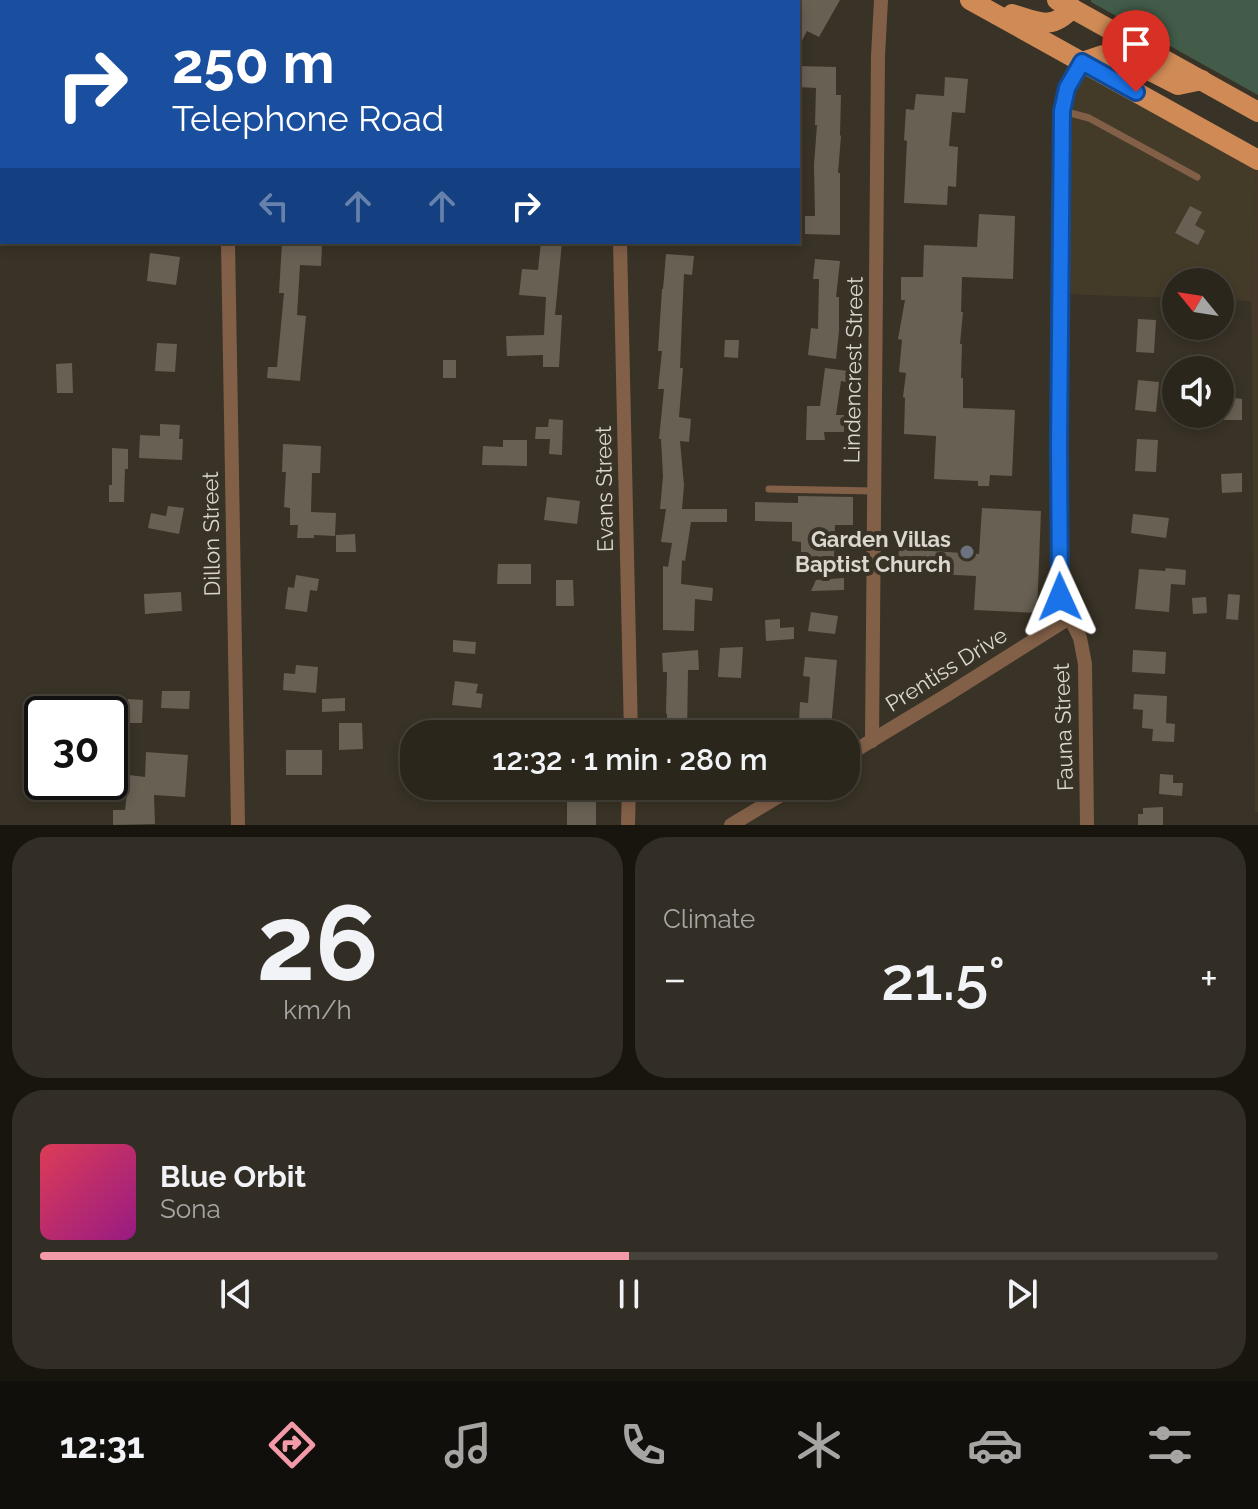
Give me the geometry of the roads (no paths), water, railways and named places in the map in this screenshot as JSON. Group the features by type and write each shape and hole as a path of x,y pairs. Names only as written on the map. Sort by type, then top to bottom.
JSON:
{"main road":[{"path":"970,0 1037,22 1050,23 1063,18 1069,3 1258,112"},
{"path":"970,0 1258,160"},
{"path":"1082,62 1103,55 1129,60 1178,85 1202,80"}],"street":[{"name":"Lindencrest Street","path":"872,741 881,0"},
{"name":"Fauna Street","path":"1082,62 1067,88 1062,111 1059,522 1060,597 1080,638 1085,664 1087,825"},
{"name":"Dillon Street","path":"228,244 238,825"},
{"name":"Evans Street","path":"620,244 631,720"},
{"name":"Prentiss Drive","path":"860,748 1069,618"},
{"path":"628,825 629,800"},
{"path":"731,825 773,800"}],"lane":[{"path":"1062,111 1089,118 1197,177"},
{"path":"769,489 874,491"}],"place":[{"name":"Garden Villas Baptist Church","path":"967,552"}]}
